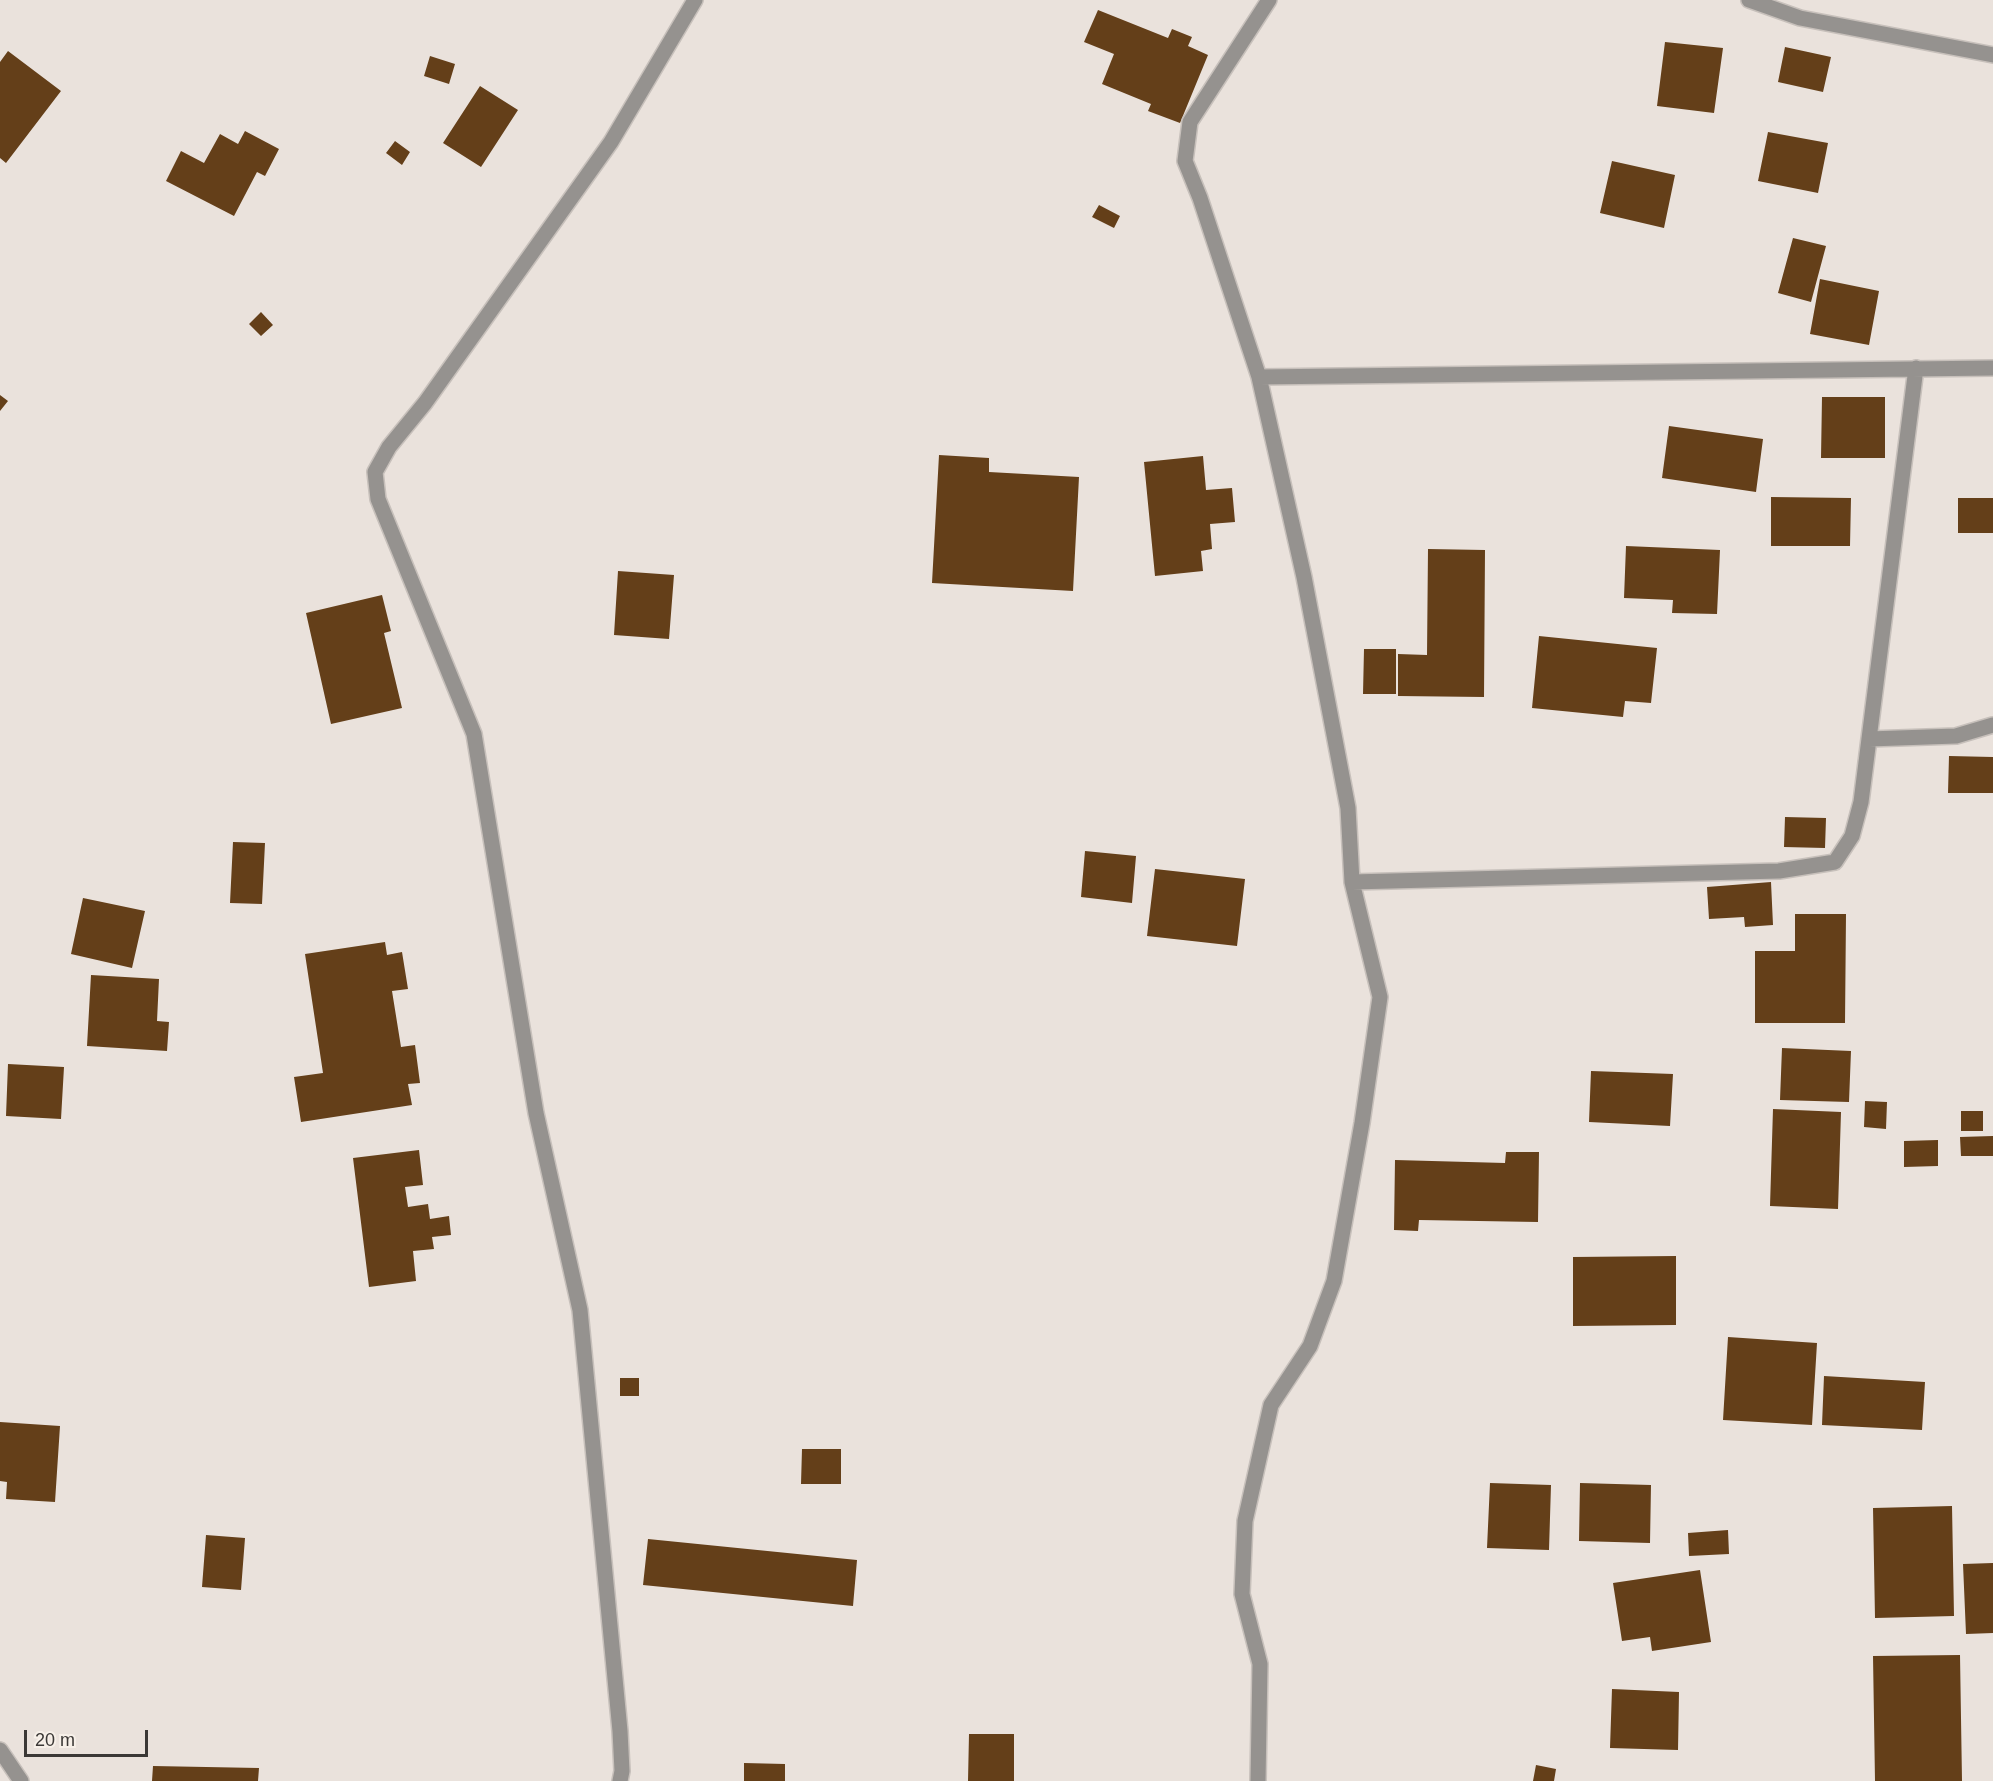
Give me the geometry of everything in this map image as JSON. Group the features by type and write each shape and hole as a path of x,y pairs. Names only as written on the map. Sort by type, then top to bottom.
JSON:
{"street":[{"path":"620,1781 622,1771 620,1731 580,1310 537,1113 474,734 378,499 375,472 389,447 425,403 611,142 695,0"},
{"path":"1258,1781 1260,1664 1242,1594 1245,1521 1271,1405 1310,1346 1334,1281 1362,1123 1380,997 1352,882 1348,808 1304,577 1259,377 1200,198 1185,160 1190,123 1269,0"},
{"path":"1749,0 1800,18 1993,55"},
{"path":"1352,882 1779,871 1835,862 1852,836 1858,814 1916,368"},
{"path":"1259,377 1993,368"},
{"path":"1869,739 1956,736 1993,725"},
{"path":"0,1750 21,1781"}],"building":[{"path":"1098,10 1168,38 1172,29 1192,37 1188,46 1208,55 1180,123 1148,111 1151,104 1102,84 1114,54 1084,42"},
{"path":"1665,42 1723,48 1714,113 1657,106"},
{"path":"1785,47 1831,57 1823,92 1778,82"},
{"path":"8,51 61,91 6,163 0,158 0,62"},
{"path":"430,56 455,64 449,84 424,76"},
{"path":"480,86 518,110 481,167 443,143"},
{"path":"245,131 279,149 265,176 257,172 234,216 166,181 181,151 204,163 220,134 238,144"},
{"path":"1768,132 1828,143 1818,193 1758,181"},
{"path":"395,141 410,152 402,165 386,153"},
{"path":"1612,161 1675,175 1664,228 1600,213"},
{"path":"1099,205 1120,216 1114,228 1092,217"},
{"path":"1793,238 1826,246 1811,302 1778,293"},
{"path":"1820,279 1879,291 1869,345 1810,334"},
{"path":"261,312 273,325 261,336 249,324"},
{"path":"0,395 8,401 0,411"},
{"path":"1822,397 1885,397 1885,458 1821,458"},
{"path":"1669,426 1763,439 1756,492 1662,478"},
{"path":"939,455 989,458 989,472 1079,477 1073,591 932,583"},
{"path":"1203,456 1206,490 1232,488 1235,522 1210,524 1212,549 1201,551 1203,571 1155,576 1144,462"},
{"path":"1771,497 1851,498 1850,546 1771,546"},
{"path":"1958,498 1993,498 1993,533 1958,533"},
{"path":"1626,546 1720,550 1717,614 1672,613 1673,600 1624,598"},
{"path":"1428,549 1485,550 1484,697 1398,696 1398,654 1427,655"},
{"path":"618,571 674,575 669,639 614,635"},
{"path":"382,595 391,631 384,633 402,708 331,724 306,613"},
{"path":"1539,636 1657,648 1651,703 1625,701 1623,717 1532,708"},
{"path":"1364,649 1396,649 1396,694 1363,694"},
{"path":"1949,756 1993,757 1993,793 1948,793"},
{"path":"1785,817 1826,818 1825,848 1784,847"},
{"path":"233,842 265,843 262,904 230,903"},
{"path":"1085,851 1136,856 1132,903 1081,897"},
{"path":"1155,869 1245,879 1237,946 1147,936"},
{"path":"1771,882 1773,925 1745,927 1744,917 1709,919 1707,887"},
{"path":"83,898 145,911 132,968 71,954"},
{"path":"1795,914 1846,914 1845,1023 1755,1023 1755,951 1795,951"},
{"path":"385,942 387,955 402,952 408,989 392,991 401,1047 415,1045 420,1083 408,1084 412,1105 301,1122 294,1077 323,1073 305,954"},
{"path":"91,975 159,979 157,1021 169,1022 167,1051 87,1046"},
{"path":"1782,1048 1851,1051 1849,1102 1780,1100"},
{"path":"8,1064 64,1067 61,1119 6,1116"},
{"path":"1591,1071 1673,1074 1670,1126 1589,1122"},
{"path":"1865,1101 1887,1102 1886,1129 1864,1127"},
{"path":"1773,1109 1841,1112 1838,1209 1770,1206"},
{"path":"1961,1111 1983,1111 1983,1131 1961,1131"},
{"path":"1993,1136 1993,1156 1961,1156 1960,1137"},
{"path":"1938,1140 1938,1166 1904,1167 1904,1141"},
{"path":"419,1150 423,1185 405,1187 408,1207 428,1204 430,1219 449,1216 451,1235 432,1237 434,1249 413,1251 416,1281 369,1287 353,1158"},
{"path":"1506,1152 1539,1152 1538,1222 1419,1220 1418,1231 1394,1230 1395,1160 1505,1163"},
{"path":"1676,1256 1676,1325 1573,1326 1573,1257"},
{"path":"1728,1337 1817,1343 1812,1425 1723,1420"},
{"path":"1824,1376 1925,1382 1922,1430 1822,1425"},
{"path":"620,1378 639,1378 639,1396 620,1396"},
{"path":"0,1422 60,1426 55,1502 6,1499 7,1482 0,1481"},
{"path":"802,1449 841,1449 841,1484 801,1484"},
{"path":"1490,1483 1551,1485 1549,1550 1487,1548"},
{"path":"1580,1483 1651,1485 1650,1543 1579,1541"},
{"path":"1952,1506 1954,1616 1875,1618 1873,1508"},
{"path":"1728,1530 1729,1554 1689,1556 1688,1533"},
{"path":"206,1535 245,1538 241,1590 202,1587"},
{"path":"648,1539 857,1560 853,1606 643,1585"},
{"path":"1993,1563 1993,1633 1966,1634 1963,1564"},
{"path":"1700,1570 1711,1642 1652,1651 1650,1637 1622,1641 1613,1583"},
{"path":"1960,1655 1962,1781 1875,1781 1873,1656"},
{"path":"1612,1689 1679,1692 1678,1750 1610,1748"},
{"path":"969,1734 1014,1734 1014,1781 968,1781"},
{"path":"744,1763 785,1764 785,1781 744,1781"},
{"path":"1536,1765 1556,1769 1554,1781 1533,1781"},
{"path":"153,1766 259,1768 258,1781 152,1781"}]}
